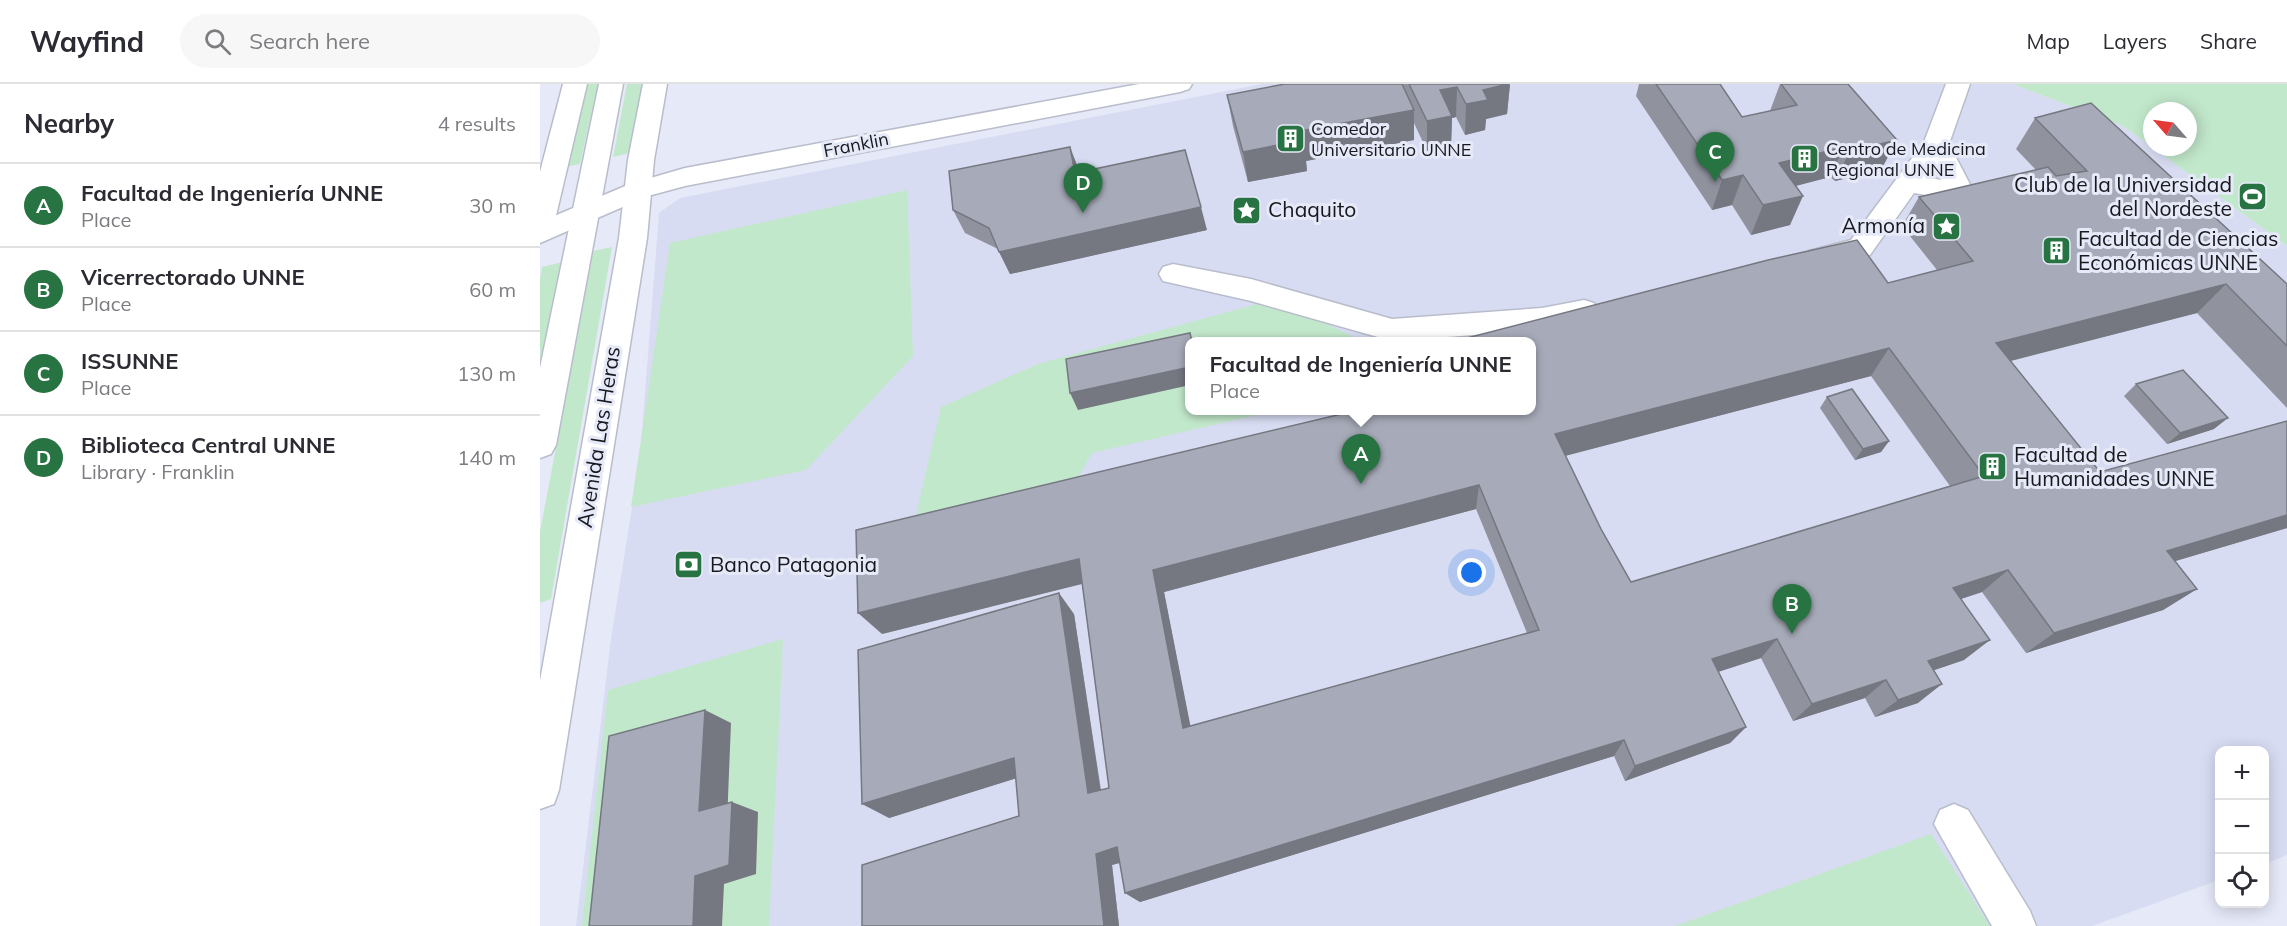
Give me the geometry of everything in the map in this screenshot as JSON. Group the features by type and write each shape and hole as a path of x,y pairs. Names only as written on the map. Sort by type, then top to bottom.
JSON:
{"main road":[{"path":"540,224 575,84"},
{"path":"540,446 611,84"},
{"name":"Avenida Las Heras","path":"540,790 551,656 639,190 655,84"},
{"name":"Franklin","path":"540,233 639,190 685,177 1180,84"},
{"path":"1791,265 1860,248 1936,144 1958,84"},
{"path":"1908,183 1961,192 1936,144"},
{"path":"1173,274 1251,291 1392,330 1542,319 1609,306"},
{"path":"1954,824 2015,926"}],"shaded area":[{"path":"1262,84 2012,84 2123,126 2143,141 2143,156 2164,156 2287,246 2287,855 2269,862 2269,746 2215,746 2215,881 2092,926 576,926 611,639 640,458 659,213 680,198"}],"green space":[{"path":"585,84 598,84 580,164 566,167"},
{"path":"627,84 642,84 630,153 613,157"},
{"name":"Club de la Universidad del Nordeste","path":"2012,84 2287,84 2287,246 2164,156 2197,156 2197,102 2143,102 2143,141 2123,126"},
{"path":"907,190 913,356 806,470 631,507 670,243"},
{"path":"612,247 551,599 540,603 540,532 593,251"},
{"path":"563,262 540,385 542,267"},
{"path":"1275,299 1354,337 1185,337 1185,415 1257,415 1092,453 1063,503 910,541 941,407 1038,364"},
{"path":"783,639 769,926 582,926 608,690"},
{"path":"1931,834 1990,926 1675,926"}],"building":[{"path":"1285,84 1402,84 1414,110 1300,131 1303,140 1243,152 1227,95"},
{"path":"1409,84 1508,84 1483,90 1488,100 1466,104 1457,87 1440,90 1452,116 1427,121"},
{"path":"1656,84 1720,84 1742,117 1797,105 1781,84 1848,84 1897,140 1850,151 1844,147 1779,163 1803,196 1763,205 1743,175 1722,180"},
{"path":"2091,103 2143,151 2143,156 2148,156 2287,284 2287,346 2226,284 1996,343 2100,472 2287,421 2287,515 2167,551 2197,589 2054,633 2008,570 1953,588 1990,640 1928,661 1942,684 1898,700 1886,680 1812,704 1777,639 1712,659 1746,727 1635,766 1624,740 1125,893 1117,847 1096,854 1104,926 862,926 862,865 1019,816 1014,758 862,804 858,650 1059,593 1088,793 1109,788 1079,559 858,613 856,530 1337,415 1536,415 1536,337 1471,337 1768,260 1857,240 1888,283 1973,261 1919,197 2048,167 2056,176 2087,171 2035,118","holes":["1889,348 1984,476 1631,582 1601,529 1555,434","1479,485 1539,630 1183,728 1153,570"]},
{"path":"1070,147 1075,173 1185,150 1201,207 999,252 989,228 953,210 949,171"},
{"path":"1190,333 1191,337 1185,337 1185,368 1070,393 1066,359"},
{"path":"2183,370 2228,418 2180,433 2136,384"},
{"path":"1852,389 1889,441 1863,449 1827,397"},
{"path":"705,710 699,811 732,802 729,865 695,876 693,926 589,926 609,736"}],"place":[{"name":"Comedor Universitario UNNE","path":"1290,139"},
{"name":"Centro de Medicina Regional UNNE","path":"1805,159"},
{"name":"ISSUNNE","path":"1715,182"},
{"name":"Club de la Universidad del Nordeste","path":"2253,197"},
{"name":"Chaquito","path":"1247,210"},
{"name":"Biblioteca Central UNNE","path":"1083,213"},
{"name":"Armonía","path":"1946,226"},
{"name":"Facultad de Ciencias Económicas UNNE","path":"2057,251"},
{"name":"Facultad de Humanidades UNNE","path":"1993,467"},
{"name":"Facultad de Ingeniería UNNE","path":"1361,484"},
{"name":"Banco Patagonia","path":"689,565"},
{"name":"Vicerrectorado UNNE","path":"1792,634"}]}
